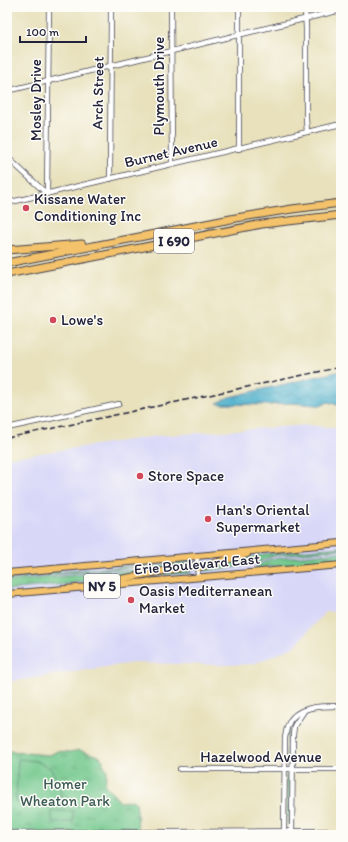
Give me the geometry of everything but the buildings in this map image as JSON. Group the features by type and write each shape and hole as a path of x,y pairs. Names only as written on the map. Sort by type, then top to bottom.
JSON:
{"highway":[{"name":"I 690","path":"7,263 244,217 341,203"},
{"name":"I 690","path":"7,274 262,224 341,215"},
{"path":"7,250 126,240"}],"main road":[{"name":"Erie Boulevard East","path":"7,573 341,543"},
{"path":"85,587 121,578 197,567 229,560 256,551"},
{"name":"Erie Boulevard East","path":"7,594 341,565"}],"street":[{"name":"Mosley Drive","path":"47,194 49,7"},
{"name":"Arch Street","path":"110,179 111,7"},
{"name":"Plymouth Drive","path":"171,7 172,164"},
{"path":"239,7 239,149"},
{"path":"304,7 306,19 307,132"},
{"path":"7,91 341,10"},
{"name":"Burnet Avenue","path":"7,203 341,124"},
{"path":"7,157 47,194"},
{"path":"7,428 119,404"},
{"path":"197,556 198,577"},
{"path":"284,833 285,738 289,722 298,712 326,706 341,706"},
{"path":"292,833 293,735 294,726 304,711"},
{"path":"289,722 294,726"},
{"name":"Hazelwood Avenue","path":"180,769 341,769"},
{"path":"8,834 217,834 341,831"}],"shaded area":[{"path":"308,425 341,429 341,612 325,612 294,647 253,664 227,665 133,663 7,682 7,458 156,436"}],"green space":[{"path":"307,7 340,7 307,15"},
{"path":"341,547 341,549 272,556 257,563 231,568 205,571 204,568 264,554"},
{"path":"341,552 341,561 256,568 256,566 271,559"},
{"path":"189,558 192,561 192,564 190,564 187,560 179,560 125,568 7,579 7,576 119,567"},
{"path":"185,562 188,564 69,584 7,590 7,582 10,581 129,570"},
{"path":"188,568 189,572 192,573 141,577"},
{"path":"289,729 290,761 288,762 286,761"},
{"name":"Homer Wheaton Park","path":"7,750 49,755 58,751 70,752 79,750 99,756 103,760 103,764 107,770 105,785 120,802 132,800 136,803 138,833 7,833"},
{"path":"18,759 36,761 50,768 60,783 61,800 20,804 16,801"},
{"path":"286,776 290,776 290,822 287,825"},
{"path":"52,811 73,811 73,822 52,822"}],"water":[{"path":"341,371 341,406 328,402 323,405 290,403 269,405 217,403 229,397"}],"railway":[{"path":"7,438 341,367"}],"place":[{"name":"Kissane Water Conditioning Inc","path":"26,208"},
{"name":"Lowe's","path":"53,320"},
{"name":"Store Space","path":"140,476"},
{"name":"Han's Oriental Supermarket","path":"208,519"},
{"name":"Oasis Mediterranean Market","path":"131,600"}]}
